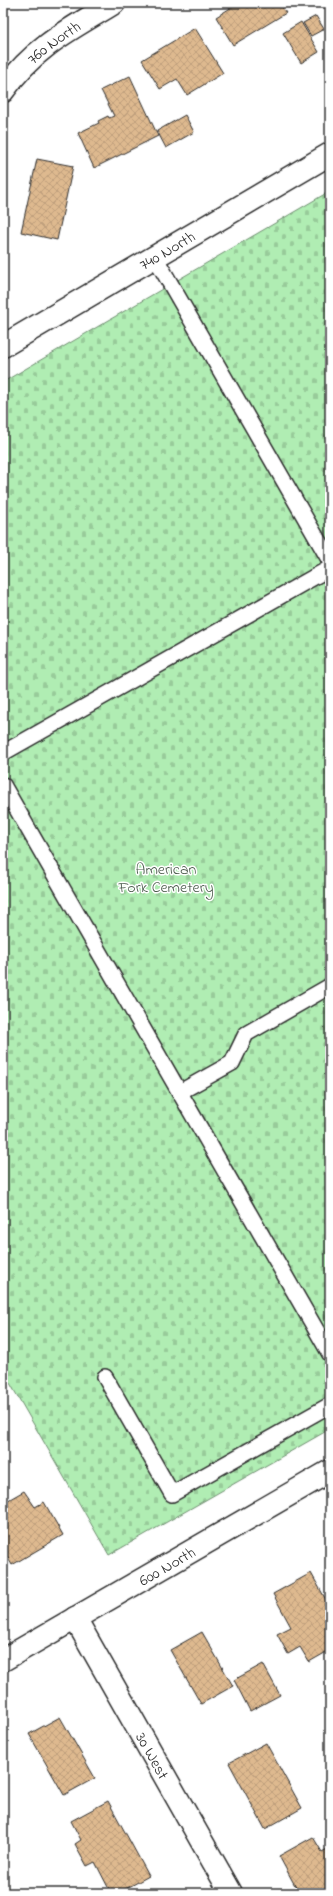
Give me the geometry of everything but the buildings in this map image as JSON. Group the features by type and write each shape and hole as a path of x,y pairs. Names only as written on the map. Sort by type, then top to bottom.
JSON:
{"street":[{"name":"760 North","path":"3,91 12,78 34,54 60,36 114,3"},
{"name":"740 North","path":"3,346 330,154"},
{"name":"600 North","path":"3,1660 290,1496 330,1471"},
{"name":"30 West","path":"75,1618 230,1893"}],"lane":[{"path":"155,257 330,561"},
{"path":"3,753 330,568"},
{"path":"3,785 330,1354"},
{"path":"180,1092 232,1063 246,1034 330,986"},
{"path":"105,1377 172,1494 330,1405"}],"green space":[{"name":"American Fork Cemetery","path":"330,191 330,1429 109,1555 3,1371 3,382"}]}
